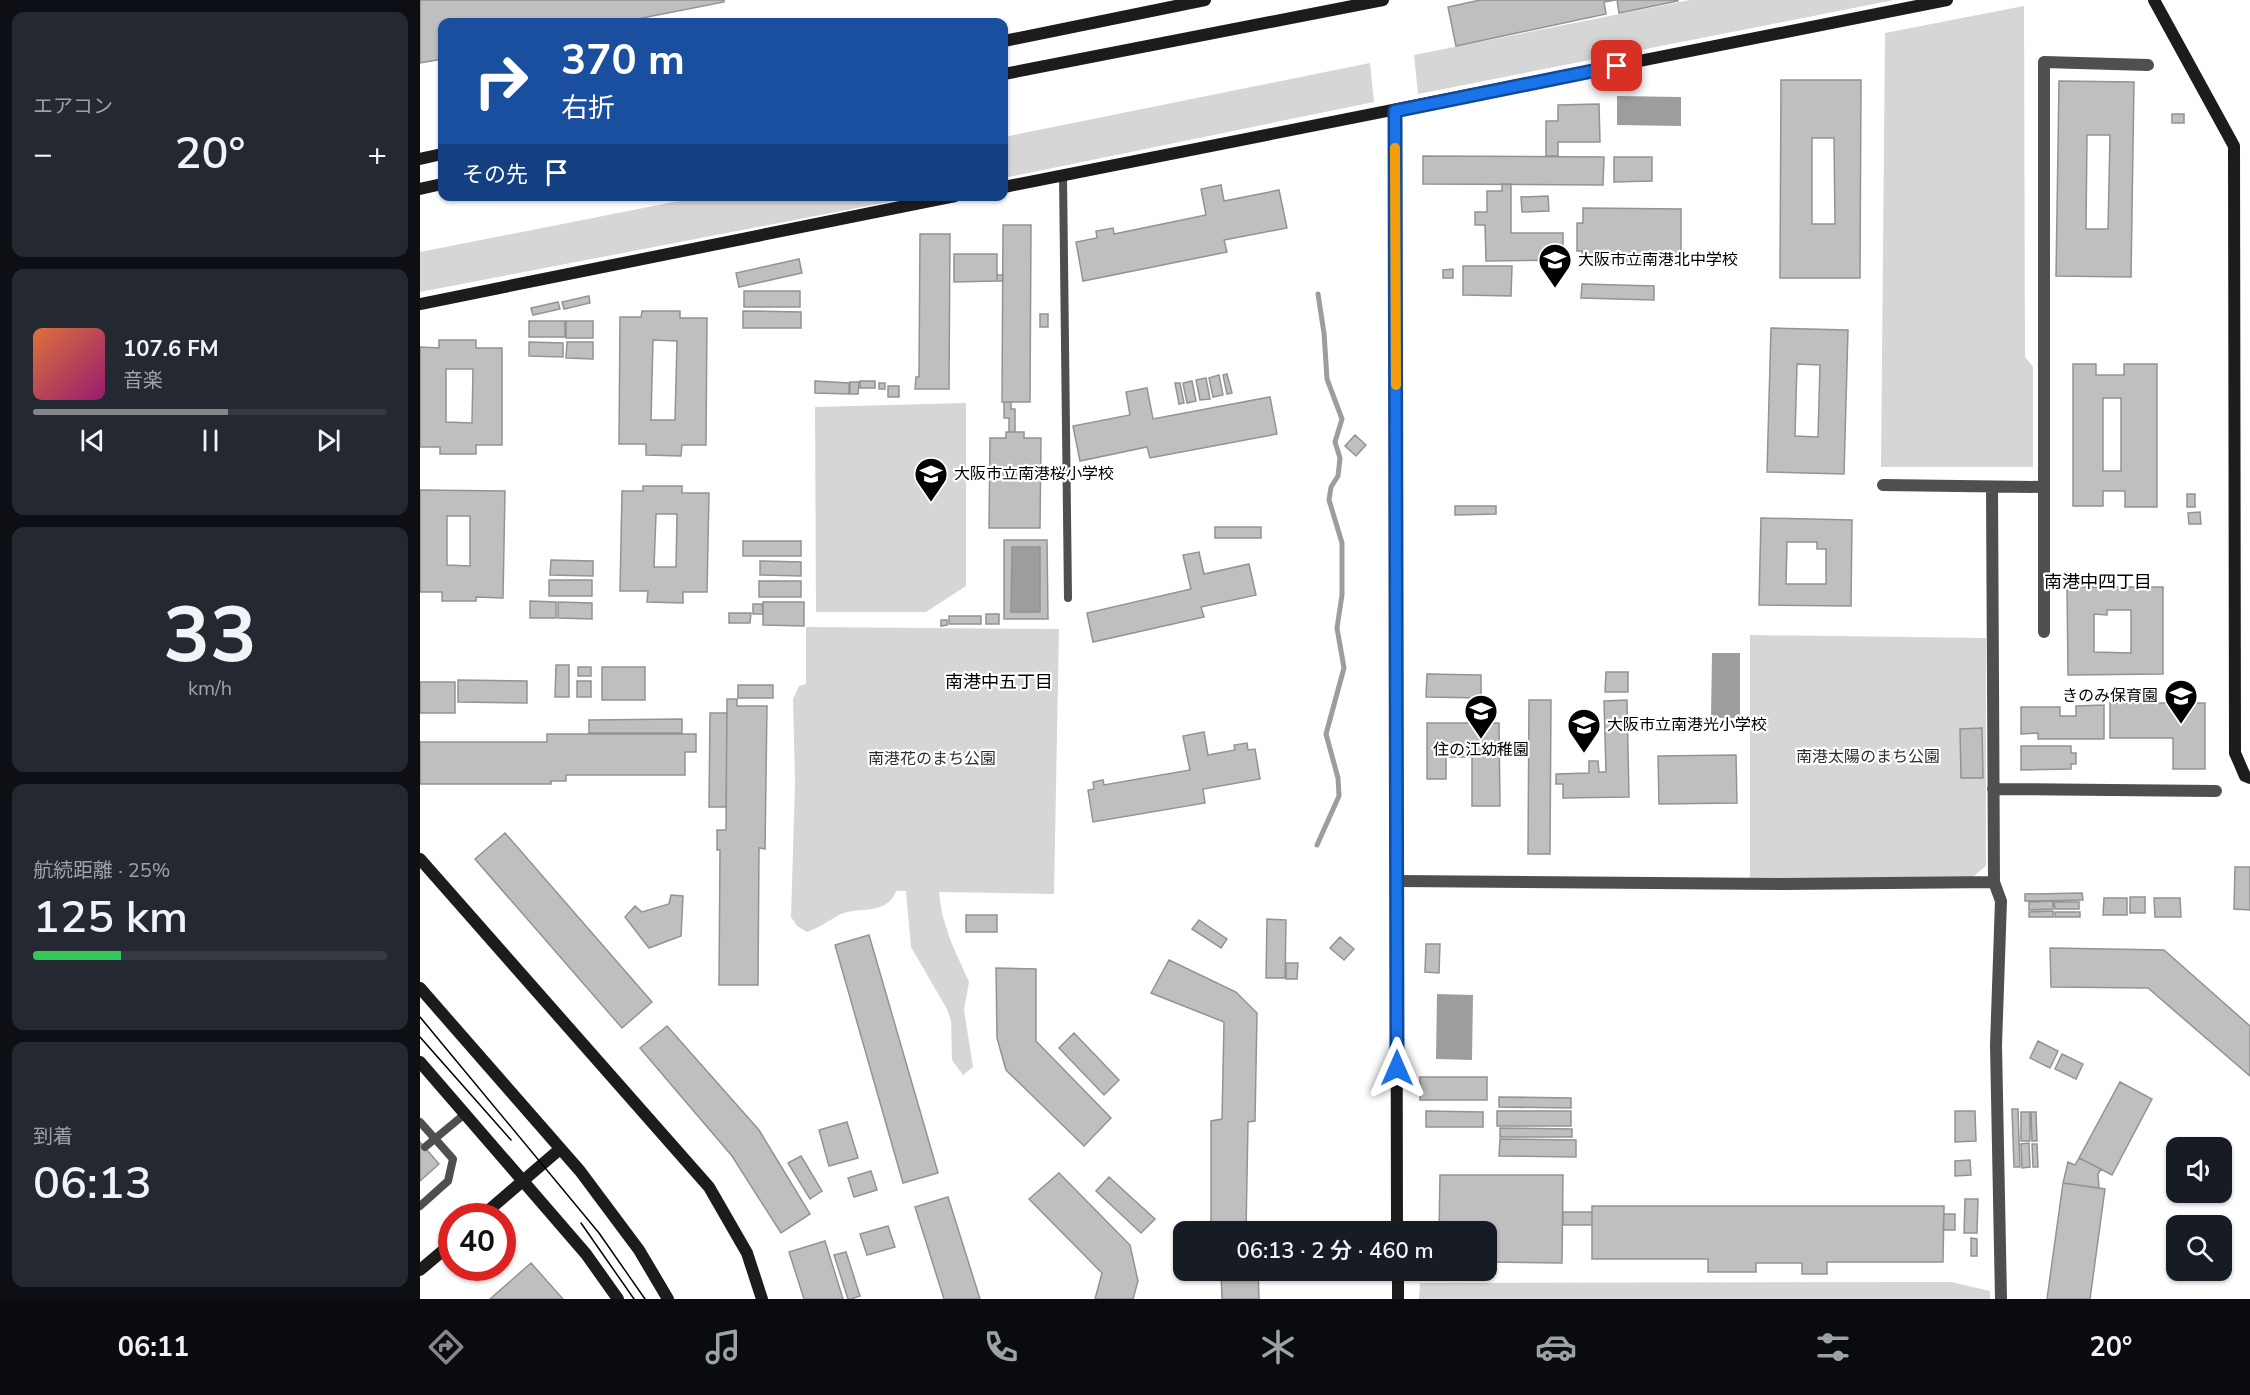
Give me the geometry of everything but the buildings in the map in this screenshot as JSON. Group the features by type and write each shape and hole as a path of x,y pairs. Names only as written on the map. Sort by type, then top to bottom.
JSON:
{"street":[{"path":"1008,40 1205,0"},
{"path":"1008,73 1383,0"},
{"path":"1008,186 1947,0"},
{"path":"2154,0 2234,146 2235,753 2245,776 2250,778"},
{"path":"2043,632 2044,62 2148,65"},
{"path":"1395,111 1398,1221"},
{"path":"420,159 438,155"},
{"path":"420,189 438,185"},
{"path":"420,304 930,201"},
{"path":"1883,485 2042,488"},
{"path":"1992,487 1994,882 2001,901 1996,1045 2001,1299"},
{"path":"1993,789 2216,791"},
{"path":"420,859 709,1187 747,1252 762,1299"},
{"path":"1397,881 1771,884 1994,882"},
{"path":"420,988 560,1149 639,1250 668,1299"},
{"path":"420,1062 586,1254 618,1299"},
{"path":"497,1203 560,1149"},
{"path":"420,1270 438,1255"},
{"path":"1398,1281 1398,1299"}],"lane":[{"path":"1063,175 1068,598"},
{"path":"425,1147 466,1113"},
{"path":"420,1122 453,1159 448,1181 420,1206"}],"green space":[{"path":"1690,0 1894,0 1418,94 1414,55"},
{"path":"2024,6 2025,357 2033,367 2033,467 1881,467 1885,33"},
{"path":"1370,63 1374,102 1008,177 1008,136"},
{"path":"679,201 893,201 420,292 420,252"},
{"path":"966,403 966,586 926,612 816,612 815,407"},
{"name":"南港花のまち公園","path":"806,627 1059,629 1054,894 939,892 942,914 951,942 969,982 964,1010 973,1067 963,1075 952,1060 951,1021 947,1009 911,947 906,891 896,891 886,904 845,913 807,932 797,926 791,917 795,783 793,699 799,686 806,684"},
{"name":"南港太陽のまち公園","path":"1750,635 1986,638 1986,866 1969,880 1750,878"},
{"path":"1951,1282 1990,1291 1990,1299 1419,1299 1420,1283"}],"shaded area":[{"path":"1617,96 1681,97 1681,126 1617,125"},
{"path":"1012,547 1040,547 1040,612 1011,612"},
{"path":"1712,653 1740,653 1740,718 1711,718"},
{"path":"1437,994 1473,995 1472,1060 1436,1059"}],"waterway":[{"path":"1317,845 1339,796 1338,778 1326,734 1344,668 1337,628 1342,595 1342,543 1329,500 1331,487 1338,476 1340,458 1335,442 1342,419 1327,379 1324,333 1318,294"}],"tram line":[{"path":"420,1017 599,1233 645,1299"},
{"path":"420,1037 511,1140"},
{"path":"581,1223 634,1299"}],"slow traffic":[{"path":"1395,148 1396,385"}],"place":[{"name":"大阪市立南港北中学校","path":"1555,289"},
{"name":"大阪市立南港桜小学校","path":"931,503"},
{"name":"きのみ保育園","path":"2181,725"},
{"name":"住の江幼稚園","path":"1481,740"},
{"name":"大阪市立南港光小学校","path":"1584,754"}],"district":[{"name":"南港中四丁目","path":"2098,582"},
{"name":"南港中五丁目","path":"999,682"}],"route":[{"path":"1397,1068 1395,111 1617,66"}]}
